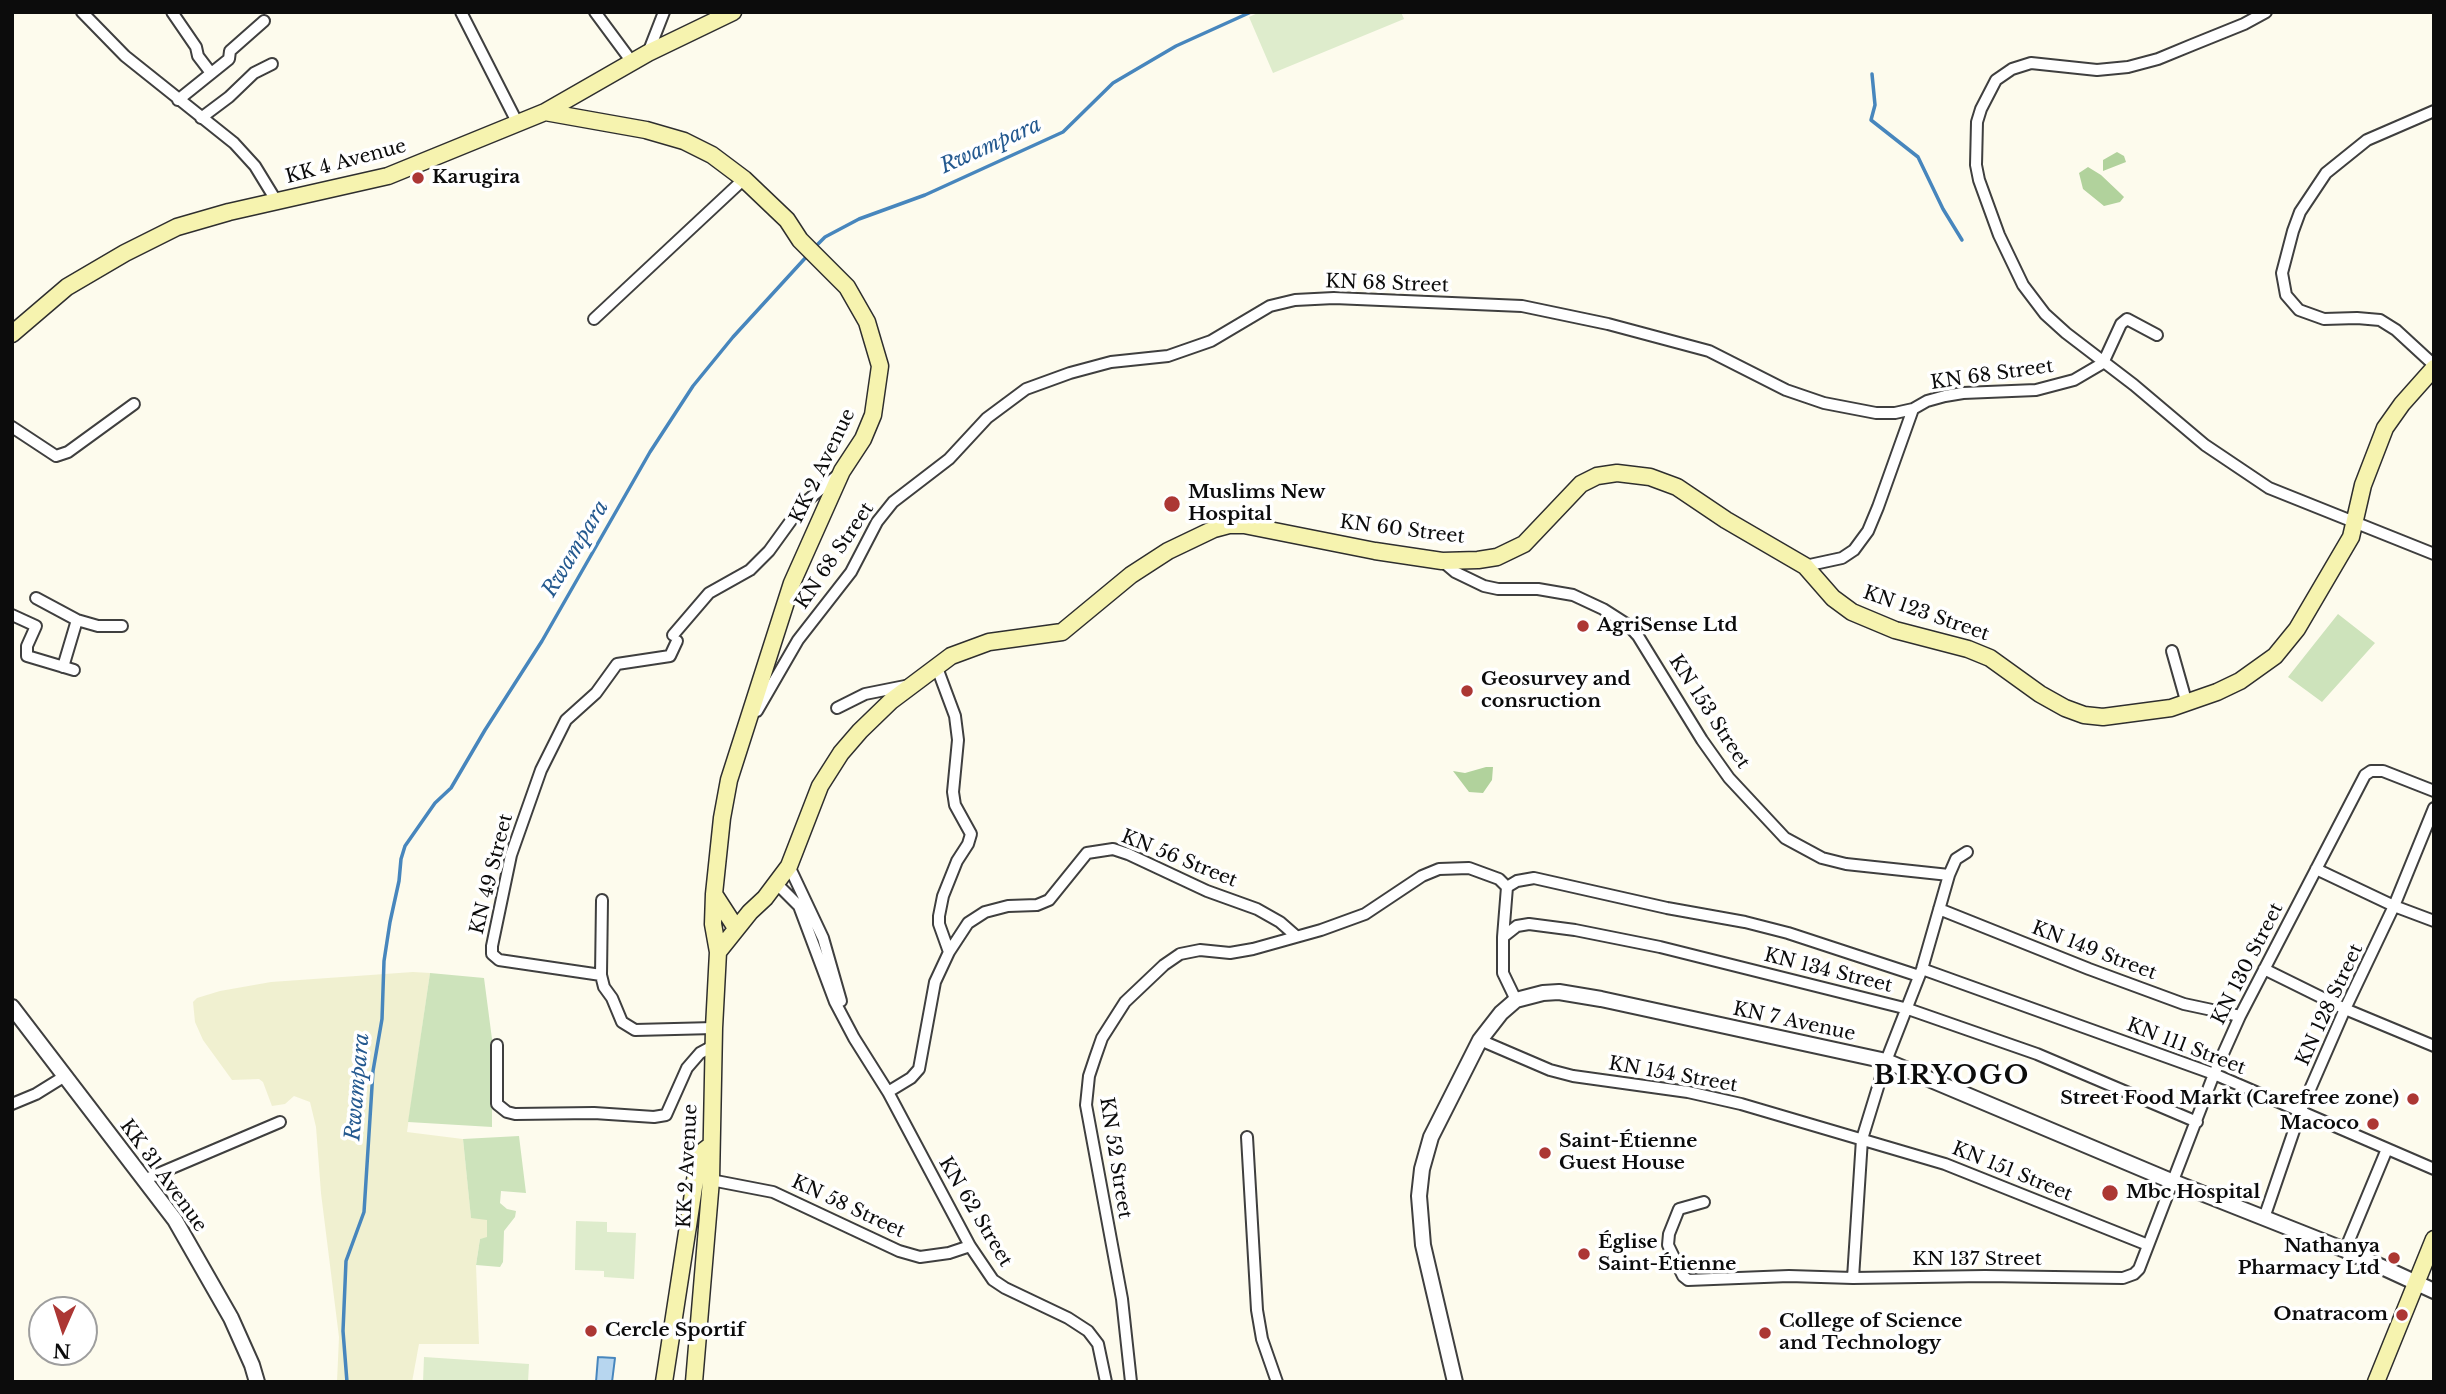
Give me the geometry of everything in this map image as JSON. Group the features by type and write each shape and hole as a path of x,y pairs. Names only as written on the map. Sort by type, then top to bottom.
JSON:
{"main road":[{"name":"KK 4 Avenue","path":"12,334 67,287 177,227 388,176 545,112 648,53 733,12"},
{"name":"KK 2 Avenue","path":"545,112 646,130 684,141 712,155 744,179 787,220 800,240 841,279 867,322 880,366 873,415 863,439 842,471 792,583 729,780 722,818 713,924 718,952 713,1028 711,1180 694,1382"},
{"name":"KN 123 Street","path":"1552,516 1588,479 1618,473 1650,477 1677,487 1805,566 1833,598 1852,612 1895,629 1968,649 1990,658 2040,694 2065,708 2084,715 2103,717 2187,704 2240,681 2275,656 2309,611 2351,537 2366,474 2385,428 2434,366"},
{"name":"KN 60 Street","path":"736,928 789,866 820,786 841,753 860,730 912,684 936,665 962,651 982,644 1062,632 1131,575 1168,551 1214,529 1229,525 1244,525 1375,551 1442,561 1478,560 1511,551 1524,544 1552,516"},
{"path":"714,894 736,928 718,952"},
{"path":"664,1382 696,1174 702,1152 711,1145"},
{"path":"2376,1382 2434,1239"}],"street":[{"path":"82,12 125,56 234,143 255,166 277,202"},
{"path":"172,12 211,73"},
{"path":"461,12 517,122"},
{"path":"595,12 632,62"},
{"path":"648,53 664,12"},
{"path":"2266,12 2244,24 2158,59 2128,67 2097,70 2031,63 2012,69 1996,80 1981,109 1975,139 1976,165 1988,206 2010,263 2022,285 2045,314 2205,445 2241,472 2269,488 2434,554"},
{"path":"178,100 229,59 230,51 264,21"},
{"path":"201,118 229,97 254,73 272,64"},
{"path":"2434,111 2367,141 2326,173 2300,212 2282,274 2286,295 2299,310 2324,319 2357,317 2380,320 2396,330 2434,366"},
{"path":"594,320 744,179"},
{"name":"KN 68 Street","path":"743,735 798,640 850,572 877,522 893,502 949,459 987,418 1026,389 1111,362 1168,356 1211,341 1270,306 1296,300 1334,298 1522,306 1608,324 1709,351 1786,390 1824,403 1876,413 1913,409 1927,401 1945,396 2036,390 2055,386 2074,380 2103,363"},
{"path":"2103,363 2123,321 2131,319 2157,335"},
{"path":"12,427 56,456 68,452 134,404"},
{"path":"1805,566 1842,558 1854,550 1868,531 1913,409"},
{"name":"KN 49 Street","path":"601,975 499,960 492,954 511,855 541,770 566,720 596,693 617,664 670,656 675,638 709,593 750,570 769,551 803,504 842,471"},
{"name":"KN 153 Street","path":"1442,561 1455,572 1484,586 1499,589 1538,589 1573,595 1628,625 1647,648 1702,740 1729,778 1785,838 1822,858 1846,864 1949,876"},
{"path":"36,598 77,620 97,626 122,626"},
{"path":"12,615 36,626 27,646 27,656 69,669 77,620"},
{"path":"2172,651 2187,704"},
{"path":"936,665 955,716 958,740 953,792 955,805 971,834 943,896 939,916 939,925 949,952"},
{"path":"837,708 865,694 912,684"},
{"name":"KN 130 Street","path":"2171,1181 2240,1016 2365,775 2371,771 2383,771 2434,791"},
{"name":"KN 128 Street","path":"2264,1218 2301,1110 2394,906 2434,808"},
{"name":"KN 56 Street","path":"888,1092 919,1069 935,982 949,952 968,923 985,912 1008,906 1037,905 1049,900 1087,853 1113,849 1128,854 1185,881 1257,909 1280,922 1296,936"},
{"path":"1853,1278 1862,1139 1886,1061 1920,973 1949,876 1956,859 1967,852"},
{"name":"KN 62 Street","path":"789,866 823,938 845,1021"},
{"name":"KN 52 Street","path":"1130,1382 1122,1299 1086,1105 1094,1058 1102,1038 1125,1002 1164,965 1180,954 1200,950 1230,953 1253,949 1365,914 1422,876 1438,869 1469,868 1499,879 1507,887"},
{"path":"2316,869 2394,906 2434,921"},
{"name":"KN 111 Street","path":"1507,887 1517,881 1534,878 1667,908 1745,922 1788,933 1855,957 1920,973 2214,1074 2434,1169"},
{"name":"KN 62 Street","path":"776,883 799,906 835,1002 888,1092 970,1246 993,1280 1088,1331 1098,1344 1106,1382"},
{"path":"1455,1382 1423,1245 1419,1196 1422,1169 1431,1137 1480,1040 1501,1013 1516,1000 1503,973 1507,887"},
{"path":"602,900 601,975 604,987 626,1026 635,1030 656,1031 713,1028"},
{"name":"KN 149 Street","path":"1939,909 2184,1004 2240,1016"},
{"name":"KN 134 Street","path":"1503,937 1517,926 1529,924 1575,930 1660,947 1908,1009 2037,1054 2197,1122"},
{"path":"2264,969 2345,1009 2434,1046"},
{"name":"KN 7 Avenue","path":"1516,1000 1559,992 1886,1061 2171,1181 2345,1250 2434,1291"},
{"name":"KK 31 Avenue","path":"12,1007 175,1220 230,1318 257,1382"},
{"name":"KN 154 Street","path":"1480,1040 1530,1063 1573,1076 1688,1092 1793,1118 1862,1139"},
{"path":"497,1045 497,1104 507,1112 654,1117 666,1115 687,1068 699,1053 713,1046"},
{"path":"12,1104 65,1076"},
{"path":"146,1179 279,1122"},
{"path":"1247,1137 1257,1310 1262,1339 1277,1382"},
{"name":"KN 151 Street","path":"1862,1139 1945,1164 2148,1245"},
{"path":"2345,1250 2388,1149"},
{"name":"KN 58 Street","path":"711,1180 773,1192 899,1251 920,1257 970,1246"},
{"name":"KN 137 Street","path":"1704,1202 1679,1209 1669,1234 1668,1245 1683,1276 1688,1280 1789,1276 2123,1278 2139,1269 2171,1181"}],"green space":[{"path":"1260,12 1401,12 1404,19 1273,73 1249,17"},
{"path":"2117,152 2124,156 2126,162 2103,171 2103,160"},
{"path":"2088,167 2101,175 2124,197 2120,202 2104,206 2083,189 2079,173"},
{"path":"2338,614 2375,643 2322,702 2288,677"},
{"path":"1493,767 1492,780 1483,793 1469,792 1453,771 1465,773"},
{"path":"430,973 407,1132 463,1139 471,1217 487,1219 488,1238 480,1239 476,1265 479,1344 419,1344 412,1382 337,1382 339,1337 321,1193 316,1127 310,1102 294,1096 285,1104 272,1106 263,1082 259,1079 232,1080 203,1040 195,1022 193,1002 197,998 220,991 271,982"},
{"path":"430,973 484,978 492,1039 492,1127 408,1122"},
{"path":"519,1136 526,1193 501,1191 500,1203 507,1209 516,1211 515,1217 504,1231 503,1262 500,1267 476,1265 480,1239 487,1237 487,1220 471,1218 463,1139"},
{"path":"576,1221 607,1222 607,1232 636,1233 634,1279 604,1277 604,1271 575,1270"},
{"path":"424,1357 529,1364 528,1382 423,1382"}],"water":[{"path":"598,1357 615,1358 612,1382 596,1382"}],"waterway":[{"name":"Rwampara","path":"813,249 825,237 859,219 925,195 1063,132 1113,83 1176,46 1251,12"},
{"path":"1872,74 1875,105 1871,120 1918,157 1943,209 1962,240"},
{"name":"Rwampara","path":"347,1382 343,1331 346,1261 364,1212 373,1071 382,1019 384,961 405,846 435,803 451,788 542,641 650,452 693,386 733,337 808,255"}],"place":[{"name":"Karugira","path":"418,178"},
{"name":"Muslims New Hospital","path":"1172,504"},
{"name":"AgriSense Ltd","path":"1583,626"},
{"name":"Geosurvey and consruction","path":"1467,691"},
{"name":"Street Food Markt (Carefree zone)","path":"2413,1099"},
{"name":"Macoco","path":"2373,1124"},
{"name":"Saint-Étienne Guest House","path":"1545,1153"},
{"name":"Mbc Hospital","path":"2110,1193"},
{"name":"Église Saint-Étienne","path":"1584,1254"},
{"name":"Nathanya Pharmacy Ltd","path":"2394,1258"},
{"name":"Onatracom","path":"2402,1315"},
{"name":"Cercle Sportif","path":"591,1331"},
{"name":"College of Science and Technology","path":"1765,1333"}],"district":[{"name":"BIRYOGO","path":"1952,1077"}]}
